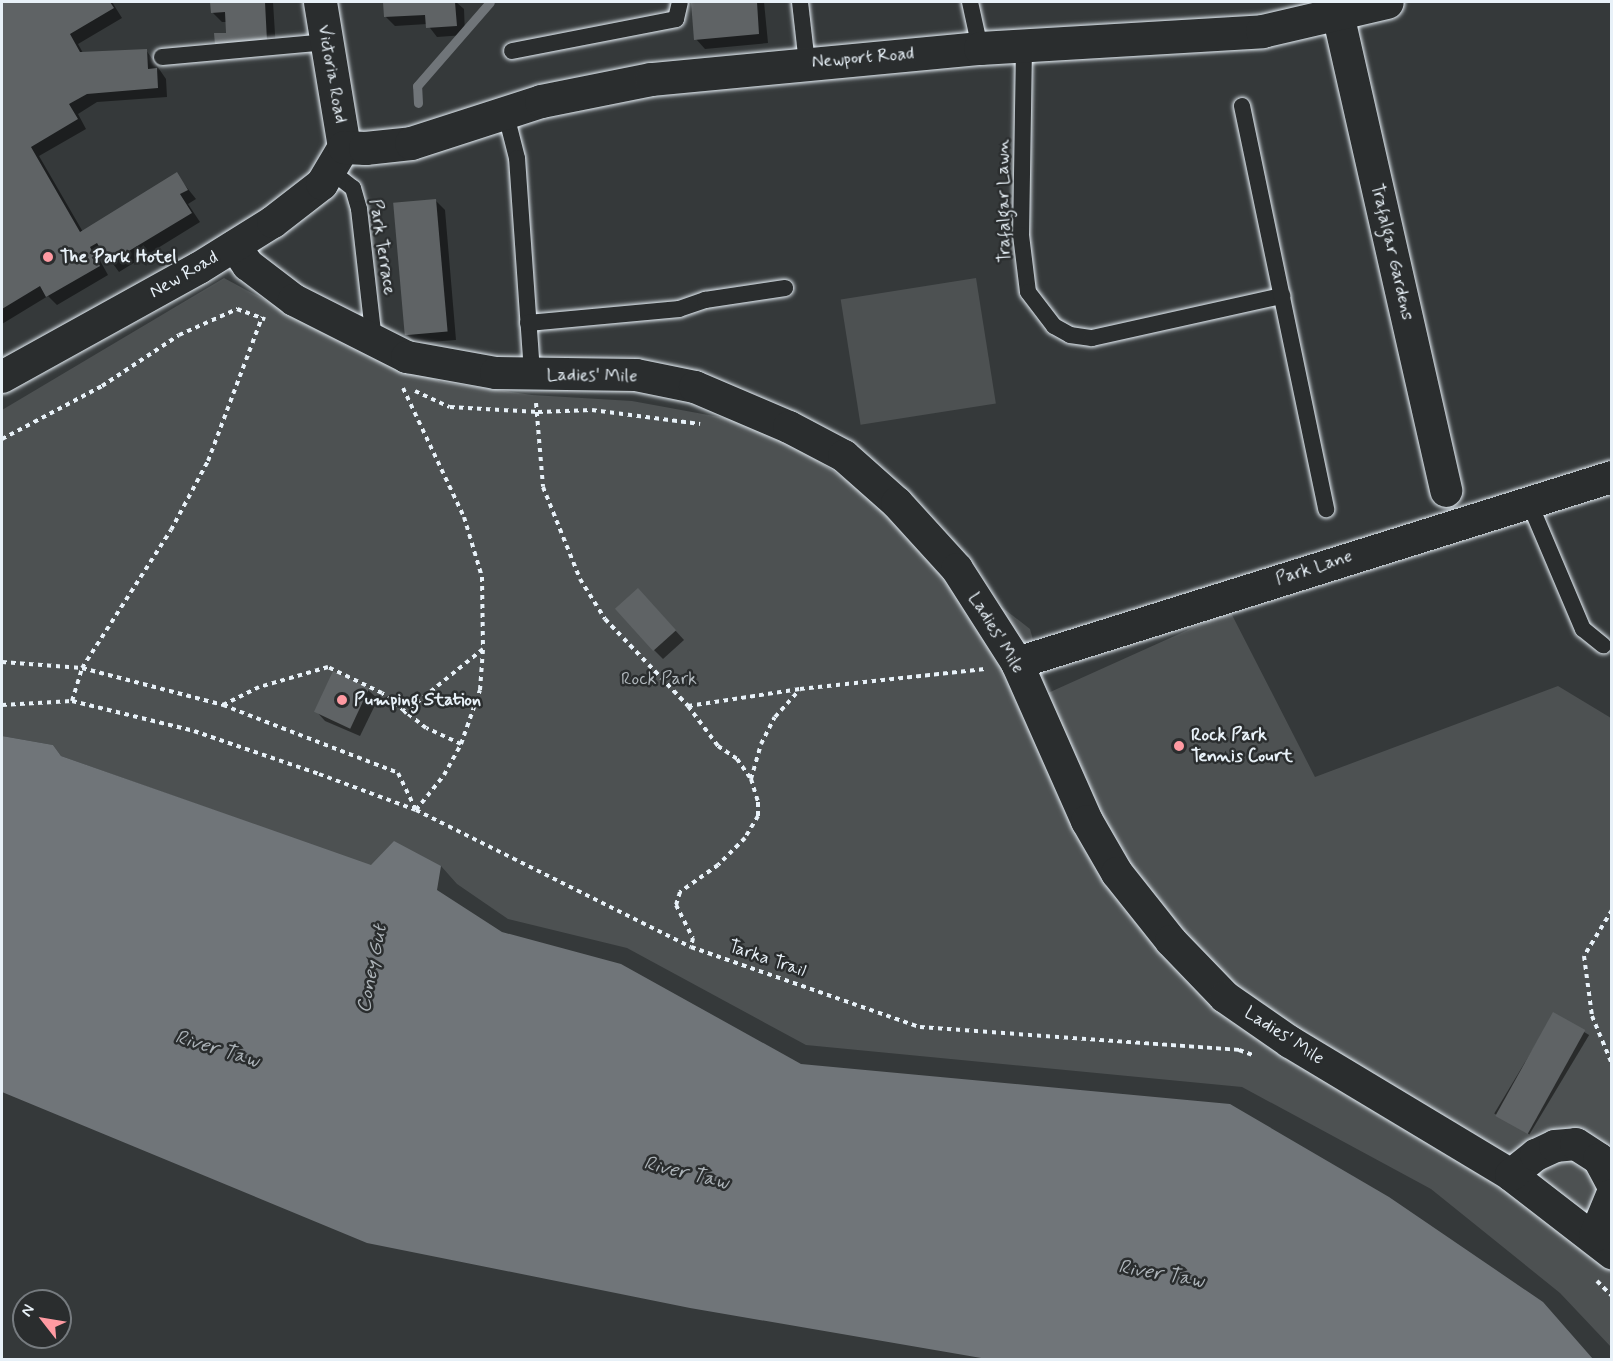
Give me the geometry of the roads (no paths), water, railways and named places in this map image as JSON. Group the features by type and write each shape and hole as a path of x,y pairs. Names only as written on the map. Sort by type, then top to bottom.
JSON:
{"street":[{"name":"Victoria Road","path":"320,2 327,42 338,159"},
{"name":"Newport Road","path":"338,159 411,143 505,111 619,84 807,63 980,48 1262,31 1387,2"},
{"name":"Trafalgar Gardens","path":"1338,14 1446,491"},
{"name":"New Road","path":"2,377 235,246 307,198 338,159"},
{"name":"Ladies' Mile","path":"235,246 248,265 273,285 324,317 407,357 453,367 532,375 636,375 695,387 789,426 844,456 897,503 957,569 1087,821 1117,873 1171,941 1226,997 1290,1042 1511,1175 1603,1244"},
{"name":"Park Lane","path":"1005,665 1611,477"},
{"path":"1511,1175 1536,1155 1555,1146 1575,1144 1599,1159 1611,1183"},
{"path":"1603,1244 1611,1195"}],"lane":[{"path":"512,51 676,19 680,2"},
{"path":"800,2 807,63"},
{"path":"970,2 980,48"},
{"path":"162,57 327,42"},
{"name":"Trafalgar Lawn","path":"1024,47 1021,235 1028,292 1054,326 1070,335 1092,338 1282,296"},
{"path":"1242,106 1326,509"},
{"path":"505,111 517,158 532,375"},
{"name":"Park Terrace","path":"338,159 353,188 360,209 374,340"},
{"path":"528,323 680,309 705,300 785,288"},
{"path":"1529,502 1583,629 1603,645"}],"water":[{"name":"River Taw","path":"2,736 53,745 61,756 371,865 394,841 441,866 437,890 502,932 621,964 801,1064 1230,1104 1389,1197 1543,1302 1593,1359 987,1359 690,1308 367,1243 2,1092"}],"waterway":[{"name":"Coney Gut","path":"418,103 417,86 490,2"}],"place":[{"name":"The Park Hotel","path":"48,257"},
{"name":"Pumping Station","path":"342,700"},
{"name":"Rock Park Tennis Court","path":"1179,746"}],"park label":[{"name":"Rock Park","path":"659,679"}]}
